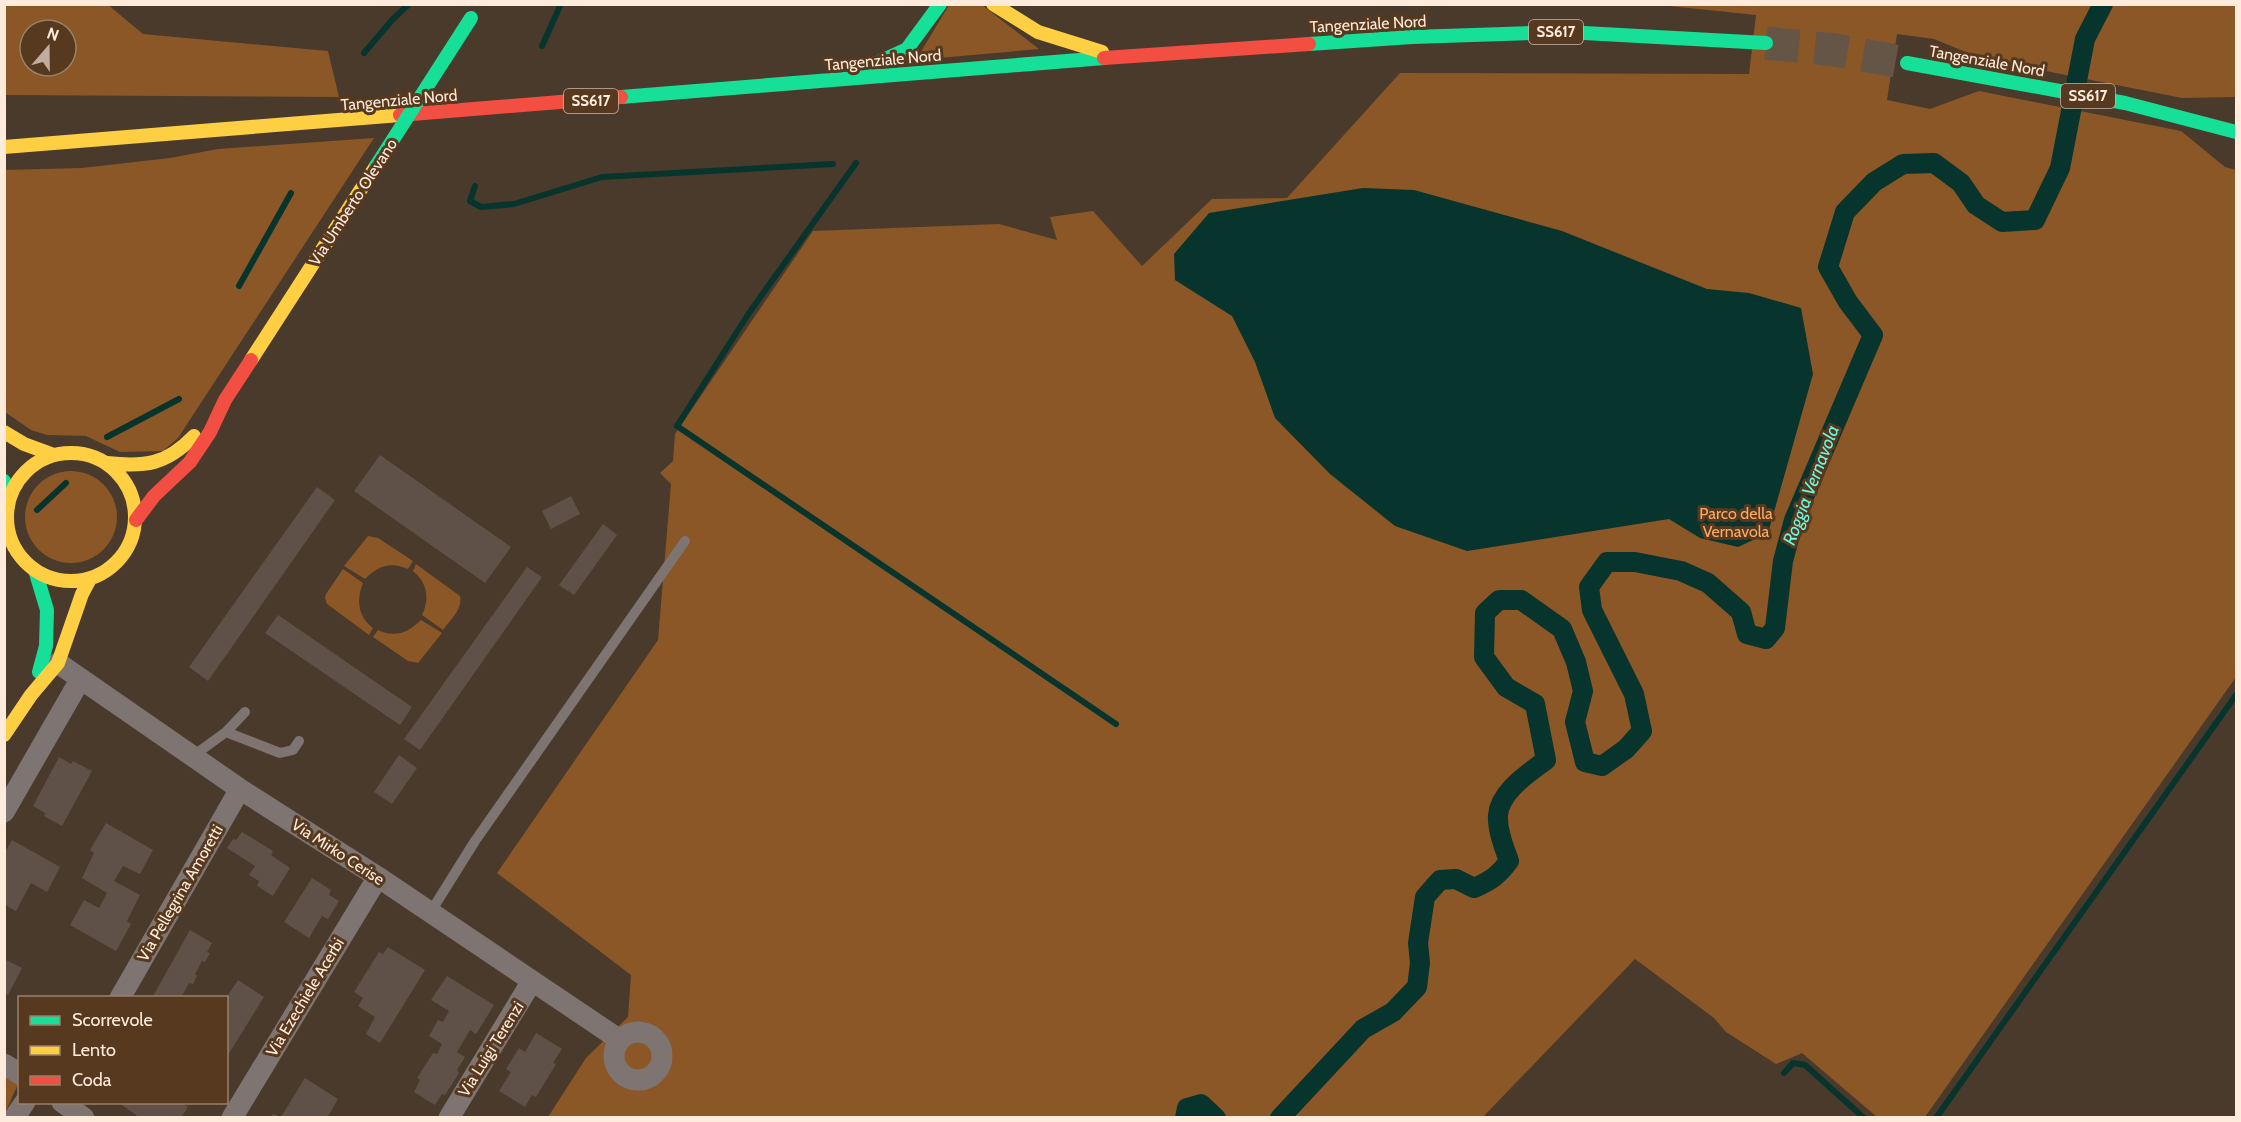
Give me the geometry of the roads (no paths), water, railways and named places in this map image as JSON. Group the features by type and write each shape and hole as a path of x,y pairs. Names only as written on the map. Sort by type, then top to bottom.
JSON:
{"main road":[{"name":"Via Umberto Olevano","path":"136,520 154,496 190,462 210,432 225,400 480,4"},
{"path":"838,80 907,49 940,4"},
{"path":"993,4 1038,33 1121,57"},
{"name":"Tangenziale Nord","path":"4,147 1121,57 1412,37 1566,32 1766,43"},
{"name":"Tangenziale Nord","path":"1907,63 2125,103 2236,132"},
{"name":"Via Umberto Olevano","path":"107,463 122,477 131,492 135,506 136,520 132,540 124,555 113,567 90,579 73,582 56,580 35,570 16,550 8,531 8,506 12,491 28,470 54,455 71,453 85,454 107,463 150,465 165,460 177,454 187,444 225,400"},
{"path":"4,432 24,444 54,455"},
{"path":"4,481 8,506"},
{"name":"Via Umberto Olevano","path":"32,694 46,646 47,610 35,570"},
{"name":"Via Umberto Olevano","path":"4,735 32,694 58,663 82,594 90,579"}],"street":[{"name":"Via Mirko Cerise","path":"58,663 240,789 620,1040"},
{"path":"4,812 80,680"},
{"name":"Via Pellegrina Amoretti","path":"121,996 240,789"},
{"name":"Via Ezechiele Acerbi","path":"232,1118 378,878"},
{"name":"Via Luigi Terenzi","path":"449,1118 532,981"},
{"path":"4,1064 18,1073"},
{"path":"14,1118 24,1104"},
{"path":"65,1104 84,1118"}],"lane":[{"path":"430,913 475,841 686,541"},
{"path":"193,756 226,732 245,712"},
{"path":"226,732 280,753 293,750 299,741"}],"water":[{"path":"1363,188 1414,190 1562,231 1707,289 1749,293 1801,308 1813,374 1768,533 1738,547 1700,538 1669,519 1467,551 1395,526 1330,474 1275,418 1255,362 1232,316 1175,280 1174,254 1209,213"}],"waterway":[{"path":"364,53 409,4"},
{"path":"542,46 561,4"},
{"name":"Roggia Vernavola","path":"1280,1118 1363,1029 1393,1012 1417,987 1420,963 1418,943 1425,897 1440,880 1456,879 1474,888 1494,877 1509,861 1499,827 1500,806 1516,783 1546,760 1535,704 1506,687 1484,657 1485,613 1499,600 1521,600 1562,629 1576,662 1583,691 1575,722 1585,762 1602,766 1626,749 1642,731 1634,694 1592,610 1589,587 1607,562 1635,562 1681,571 1708,583 1741,612 1747,634 1766,639 1775,628 1783,561 1794,520 1873,335 1848,302 1828,267 1845,212 1874,182 1903,164 1934,163 1961,183 1976,205 2002,222 2035,220 2060,168 2085,39 2103,4"},
{"path":"856,163 749,313 677,426 1116,724"},
{"path":"475,186 470,201 481,207 514,204 602,177 833,164"},
{"path":"239,286 291,193"},
{"path":"107,437 179,399"},
{"path":"37,510 66,483"},
{"path":"1936,1118 2236,695"},
{"path":"1784,1073 1793,1063 1805,1065 1864,1118"},
{"name":"Roggia Vernavola","path":"1185,1118 1187,1108 1201,1104 1216,1118"}],"tunnel":[{"path":"1766,43 1835,50 1907,63"}],"park label":[{"name":"Parco della Vernavola","path":"1736,522"}]}
